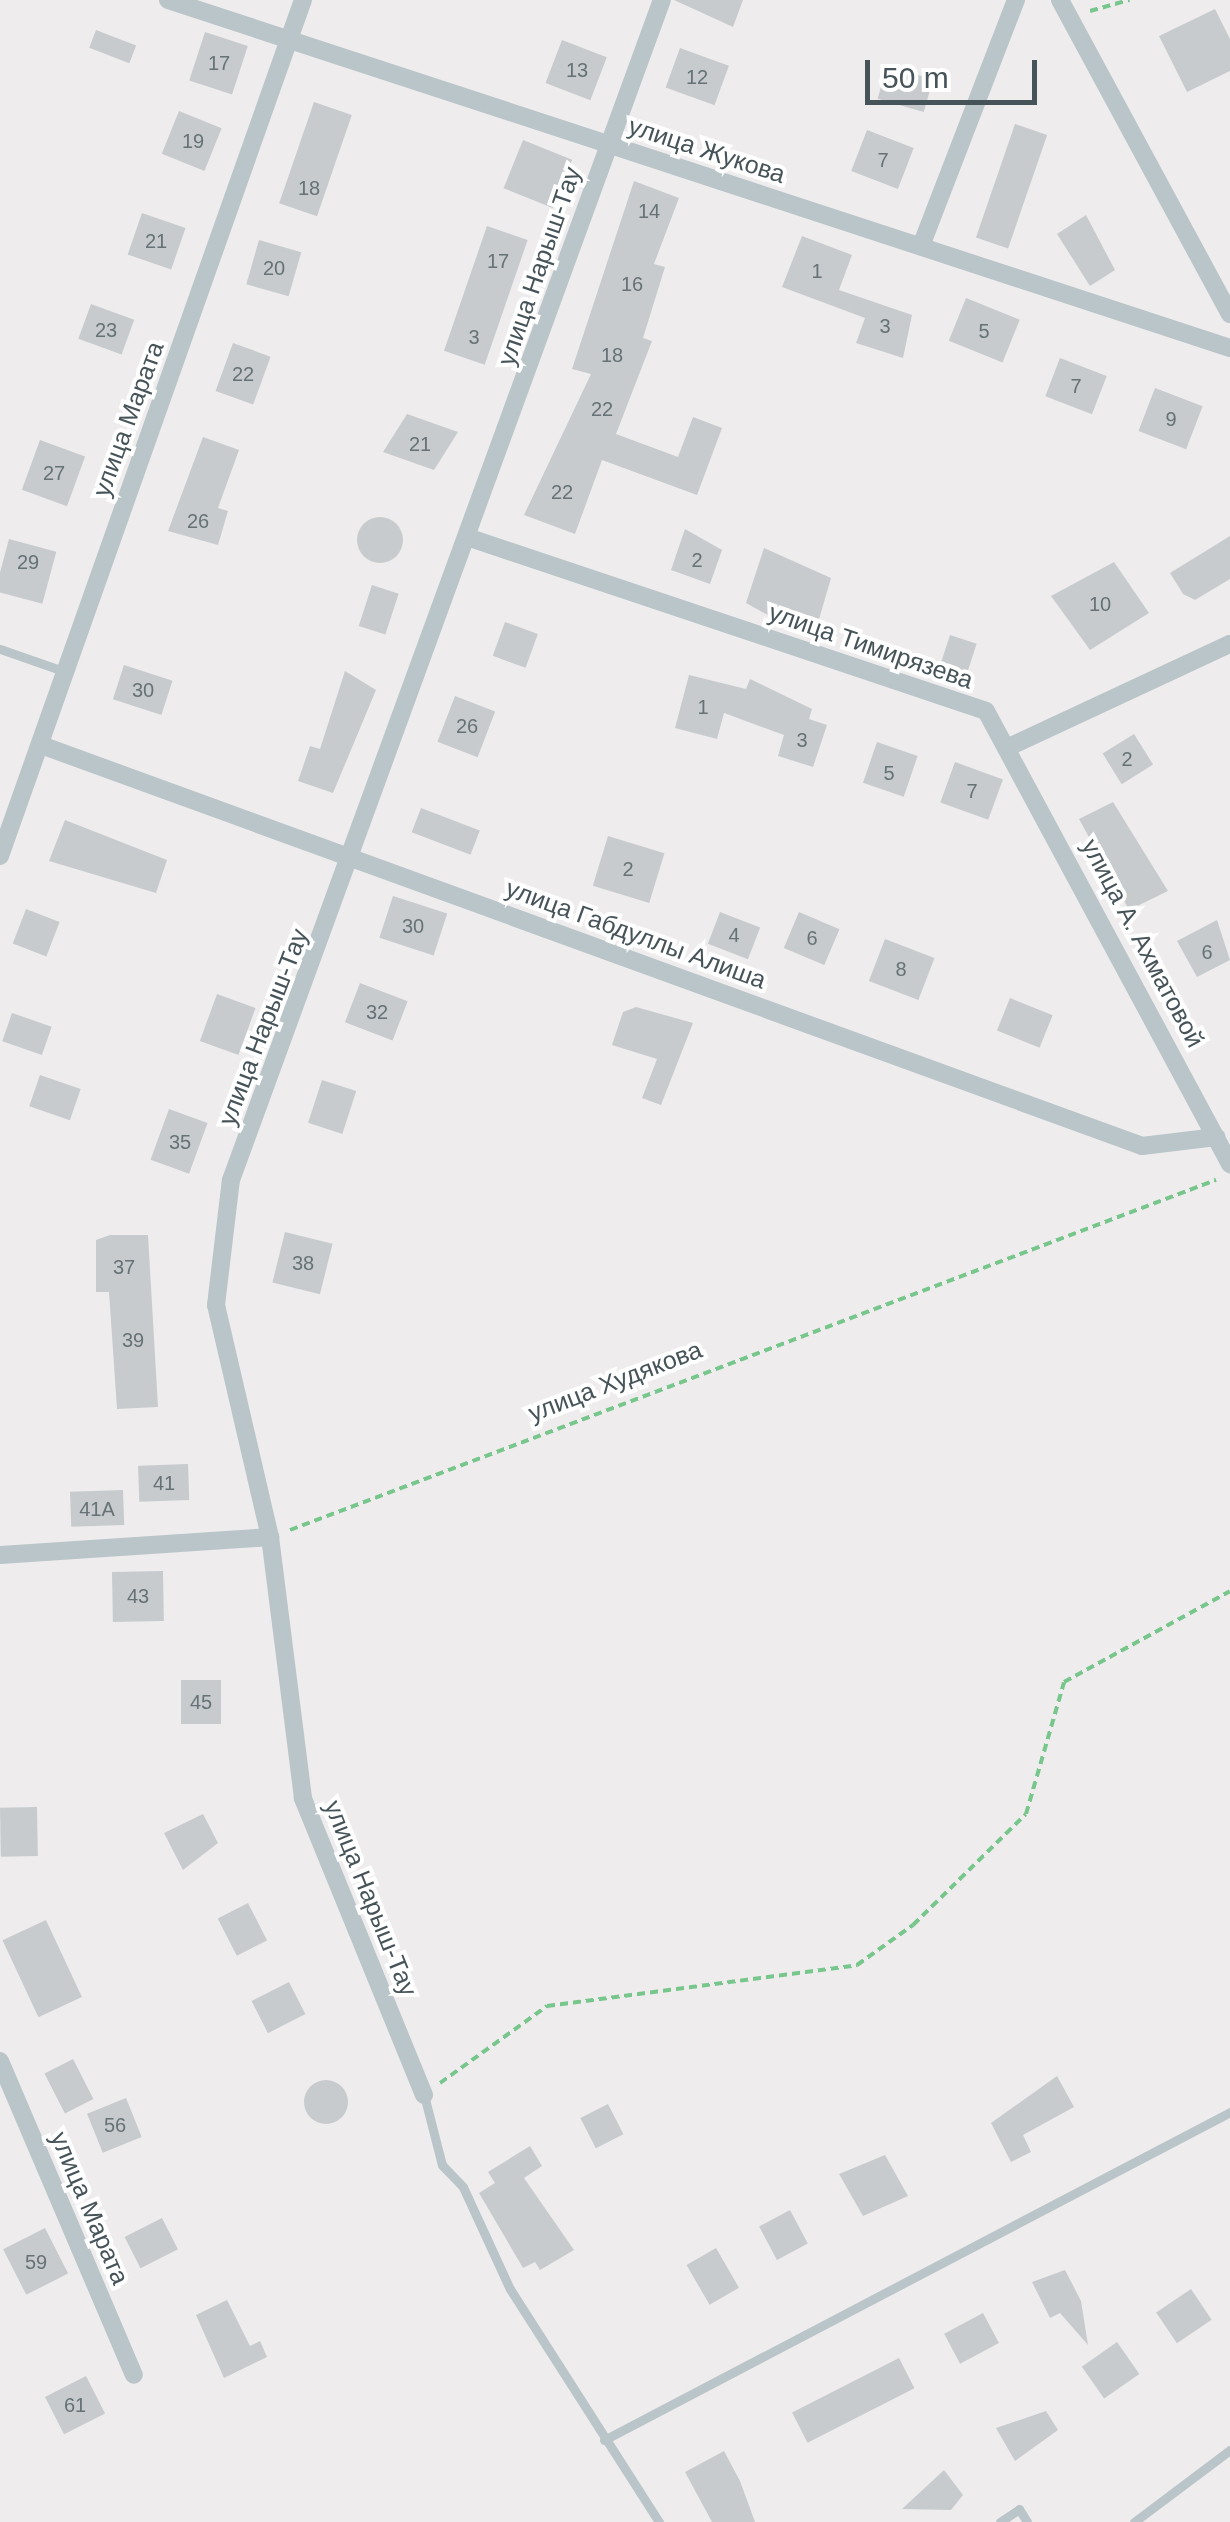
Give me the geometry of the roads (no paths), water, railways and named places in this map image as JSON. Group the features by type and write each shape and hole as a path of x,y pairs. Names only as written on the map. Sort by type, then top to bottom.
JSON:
{"street":[{"name":"улица Жукова","path":"168,0 1230,348"},
{"name":"улица Марата","path":"0,856 304,0"},
{"name":"улица Нарыш-Тау","path":"424,2094 302,1798 270,1538 216,1305 232,1180 354,858 662,0"},
{"path":"921,246 1016,0"},
{"path":"1060,0 1230,314"},
{"name":"улица Тимирязева","path":"470,538 986,710 1011,746"},
{"path":"1011,746 1230,644"},
{"name":"улица Габдуллы Алиша","path":"41,745 1142,1146 1216,1137"},
{"name":"улица А. Ахматовой","path":"1011,746 1230,1164"},
{"path":"0,1555 270,1538"},
{"name":"улица Марата","path":"0,2061 134,2375"}],"lane":[{"path":"0,649 63,671"},
{"path":"424,2094 442,2164 604,2440 659,2522"},
{"path":"604,2440 1230,2112"},
{"path":"1134,2522 1230,2450"},
{"path":"1000,2522 1019,2509 1028,2522"}]}
